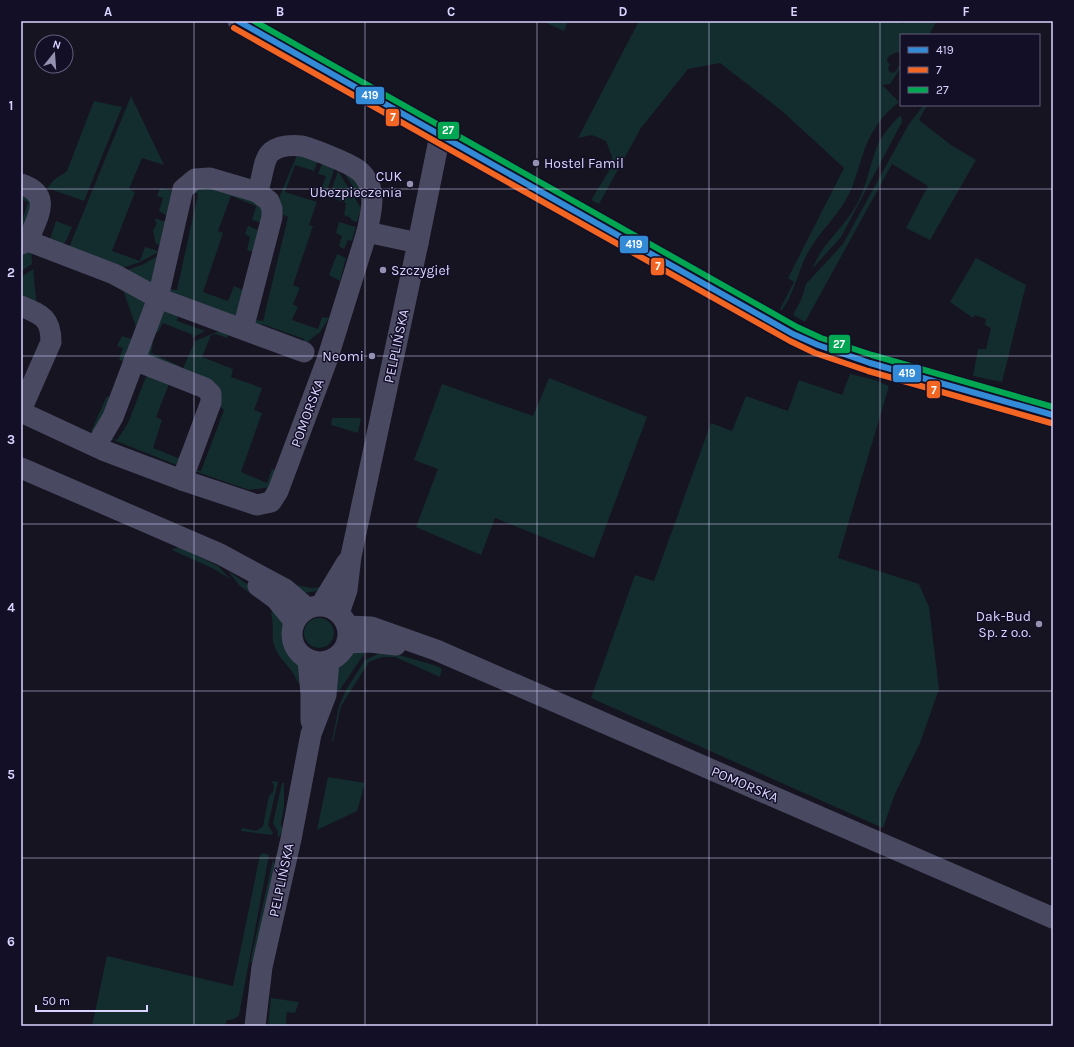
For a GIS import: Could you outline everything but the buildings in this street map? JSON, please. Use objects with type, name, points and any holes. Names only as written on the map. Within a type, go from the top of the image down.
[{"type":"street","points":[[238,21],[588,217],[793,334],[824,347],[870,363],[1053,415]]},
{"type":"street","name":"PELPLIŃSKA","points":[[255,1026],[262,967],[311,734],[326,695],[329,661],[340,654],[326,619],[351,556],[438,145],[443,137]]},
{"type":"street","name":"POMORSKA","points":[[21,306],[36,312],[46,319],[51,330],[51,342],[21,411],[106,451],[182,480],[257,505],[271,502],[278,491],[326,360],[367,232],[372,209],[372,194],[367,179],[355,168],[302,146],[286,145],[271,152],[264,164],[261,186],[257,192]]},
{"type":"street","points":[[96,446],[113,417],[158,298],[183,189],[195,179],[210,178],[257,192],[269,201],[272,209],[272,217],[243,329]]},
{"type":"street","points":[[21,184],[32,188],[40,197],[40,208],[25,242],[114,274],[158,298],[304,352]]},
{"type":"street","points":[[367,232],[418,244]]},
{"type":"street","points":[[134,360],[205,388],[211,394],[211,402],[182,480]]},
{"type":"street","points":[[21,468],[210,550],[276,599],[326,619]]},
{"type":"street","points":[[326,619],[291,632],[293,644],[298,653],[308,660],[318,662],[329,661]]},
{"type":"street","name":"POMORSKA","points":[[326,619],[371,627],[436,650],[1053,918]]},
{"type":"street","name":"PELPLIŃSKA","points":[[308,660],[311,694],[311,734]]},
{"type":"green space","points":[[542,21],[568,21],[564,31]]},
{"type":"green space","points":[[639,21],[898,21],[903,24],[904,21],[936,22],[930,34],[900,34],[900,54],[897,52],[890,56],[887,62],[890,64],[888,68],[891,73],[895,72],[899,66],[900,69],[890,84],[882,85],[899,102],[887,113],[873,132],[866,146],[855,180],[845,202],[814,242],[807,254],[790,296],[782,310],[780,309],[794,282],[788,278],[844,168],[782,111],[720,63],[688,69],[641,128],[599,204],[591,200],[609,171],[612,157],[606,141],[592,135],[578,138]]},
{"type":"green space","points":[[131,96],[164,165],[142,158],[129,189],[135,192],[112,251],[140,261],[145,247],[158,251],[140,262],[117,270],[68,250]]},
{"type":"green space","points":[[94,101],[122,107],[84,201],[47,188],[54,180],[67,171]]},
{"type":"green space","points":[[923,106],[926,106],[919,120],[951,145],[976,160],[930,240],[906,228],[928,186],[892,164],[805,322],[793,315],[801,300],[806,284],[843,244],[909,124]]},
{"type":"green space","points":[[901,115],[902,122],[841,237],[812,269],[822,251],[847,220],[857,204],[880,141],[889,127]]},
{"type":"green space","points":[[297,155],[318,160],[314,171],[295,165],[285,192],[317,202],[309,225],[313,226],[293,285],[300,288],[293,304],[298,307],[292,320],[318,329],[322,317],[329,318],[320,332],[301,347],[304,339],[262,324],[258,333],[251,319],[263,321],[288,217],[277,212],[276,205]]},
{"type":"green space","points":[[323,162],[335,167],[326,194],[320,192],[326,176],[318,174]]},
{"type":"green space","points":[[340,166],[358,176],[367,209]]},
{"type":"green space","points":[[338,171],[361,208],[357,222],[344,215],[346,203],[329,197]]},
{"type":"green space","points":[[194,182],[264,202],[263,223],[252,220],[256,206],[231,196],[218,231],[223,233],[203,292],[228,301],[234,286],[245,291],[237,319],[165,291],[169,289],[177,290],[198,194],[189,191]]},
{"type":"green space","points":[[160,188],[174,191],[167,216],[159,211],[163,198],[157,196]]},
{"type":"green space","points":[[21,192],[33,200],[21,233],[21,225],[28,202],[21,199]]},
{"type":"green space","points":[[156,218],[162,221],[167,221],[161,245],[156,244],[153,231],[157,223],[155,221]]},
{"type":"green space","points":[[56,221],[72,227],[62,247],[49,242]]},
{"type":"green space","points":[[339,222],[356,227],[352,241],[348,240],[344,249],[339,246],[342,236],[336,233]]},
{"type":"green space","points":[[248,226],[261,231],[255,253],[247,250],[250,237],[245,234]]},
{"type":"green space","points":[[31,247],[32,264],[21,271],[21,249]]},
{"type":"green space","points":[[337,254],[346,258],[340,281],[329,275]]},
{"type":"green space","points":[[157,256],[151,286],[122,272],[144,264]]},
{"type":"green space","points":[[976,258],[1026,285],[1002,382],[973,376],[978,349],[986,349],[991,328],[985,325],[986,319],[975,315],[973,318],[950,302]]},
{"type":"green space","points":[[33,269],[37,308],[21,302],[21,277]]},
{"type":"green space","points":[[120,281],[146,301],[136,327]]},
{"type":"green space","points":[[157,311],[179,311],[177,321],[205,331],[192,338],[193,335],[163,323],[158,332],[154,331]]},
{"type":"green space","points":[[222,330],[231,331],[227,338],[216,334],[211,335],[202,357],[233,369],[231,377],[262,388],[254,410],[262,413],[241,472],[267,483],[272,469],[278,471],[272,487],[249,490],[191,470],[201,471],[224,410],[181,373],[195,341]]},
{"type":"green space","points":[[122,336],[134,340],[124,362],[119,360],[123,348],[117,346]]},
{"type":"green space","points":[[151,342],[153,343],[151,353],[180,366],[176,371],[142,357]]},
{"type":"green space","points":[[148,372],[195,387],[194,395],[169,384],[156,417],[162,420],[153,448],[178,458],[184,447],[179,466],[106,437],[117,440],[128,423]]},
{"type":"green space","points":[[850,374],[875,380],[889,386],[838,558],[919,584],[929,607],[939,689],[920,743],[895,794],[883,828],[591,698],[635,575],[654,581],[711,423],[732,431],[746,396],[788,411],[799,380],[842,395]]},
{"type":"green space","points":[[549,378],[647,417],[594,558],[495,518],[481,555],[416,527],[438,469],[414,460],[442,384],[533,416]]},
{"type":"green space","points":[[107,396],[113,398],[93,432],[91,431]]},
{"type":"green space","points":[[332,418],[361,418],[358,433],[331,425]]},
{"type":"green space","points":[[180,547],[218,566],[230,579],[214,569],[172,550]]},
{"type":"green space","points":[[228,571],[265,596],[259,599],[240,586]]},
{"type":"green space","points":[[296,585],[311,588],[322,587],[317,591],[305,593]]},
{"type":"green space","points":[[276,607],[284,624],[285,642],[289,653],[303,667],[301,686],[274,646],[271,613]]},
{"type":"green space","points":[[319,618],[330,622],[334,633],[330,644],[319,648],[308,644],[304,633],[308,622]]},
{"type":"green space","points":[[365,647],[364,654],[339,691],[331,691],[337,665],[353,650]]},
{"type":"green space","points":[[382,652],[399,655],[437,666],[442,669],[440,677],[395,657],[382,657],[369,662],[341,706],[333,742],[339,706],[346,690],[365,660]]},
{"type":"green space","points":[[328,777],[365,783],[357,811],[317,830]]},
{"type":"green space","points":[[272,781],[278,782],[268,825],[273,833],[271,835],[241,831],[242,828],[256,831],[263,826],[269,796],[273,792],[274,787]]},
{"type":"green space","points":[[282,783],[284,783],[284,807],[281,824],[283,831],[278,838],[278,832],[273,823]]},
{"type":"green space","points":[[263,853],[269,855],[239,1015],[234,1019],[227,1020],[225,1026],[92,1026],[107,956],[233,986],[260,855]]},
{"type":"green space","points":[[273,859],[275,869],[253,961],[250,963]]},
{"type":"green space","points":[[271,998],[299,1002],[295,1013],[287,1012],[287,1026],[268,1026]]},
{"type":"transit line","name":"419","points":[[238,21],[793,334],[818,345],[870,363],[1053,415]]},
{"type":"transit line","name":"27","points":[[254,21],[797,327],[821,338],[872,355],[1053,407]]},
{"type":"transit line","name":"7","points":[[234,28],[790,341],[815,353],[868,371],[1051,423]]},
{"type":"place","name":"Hostel Famil","points":[[536,163]]},
{"type":"place","name":"CUK Ubezpieczenia","points":[[410,184]]},
{"type":"place","name":"Szczygieł","points":[[383,270]]},
{"type":"place","name":"Neomi","points":[[372,356]]},
{"type":"place","name":"Dak-Bud Sp. z o.o.","points":[[1039,624]]}]
